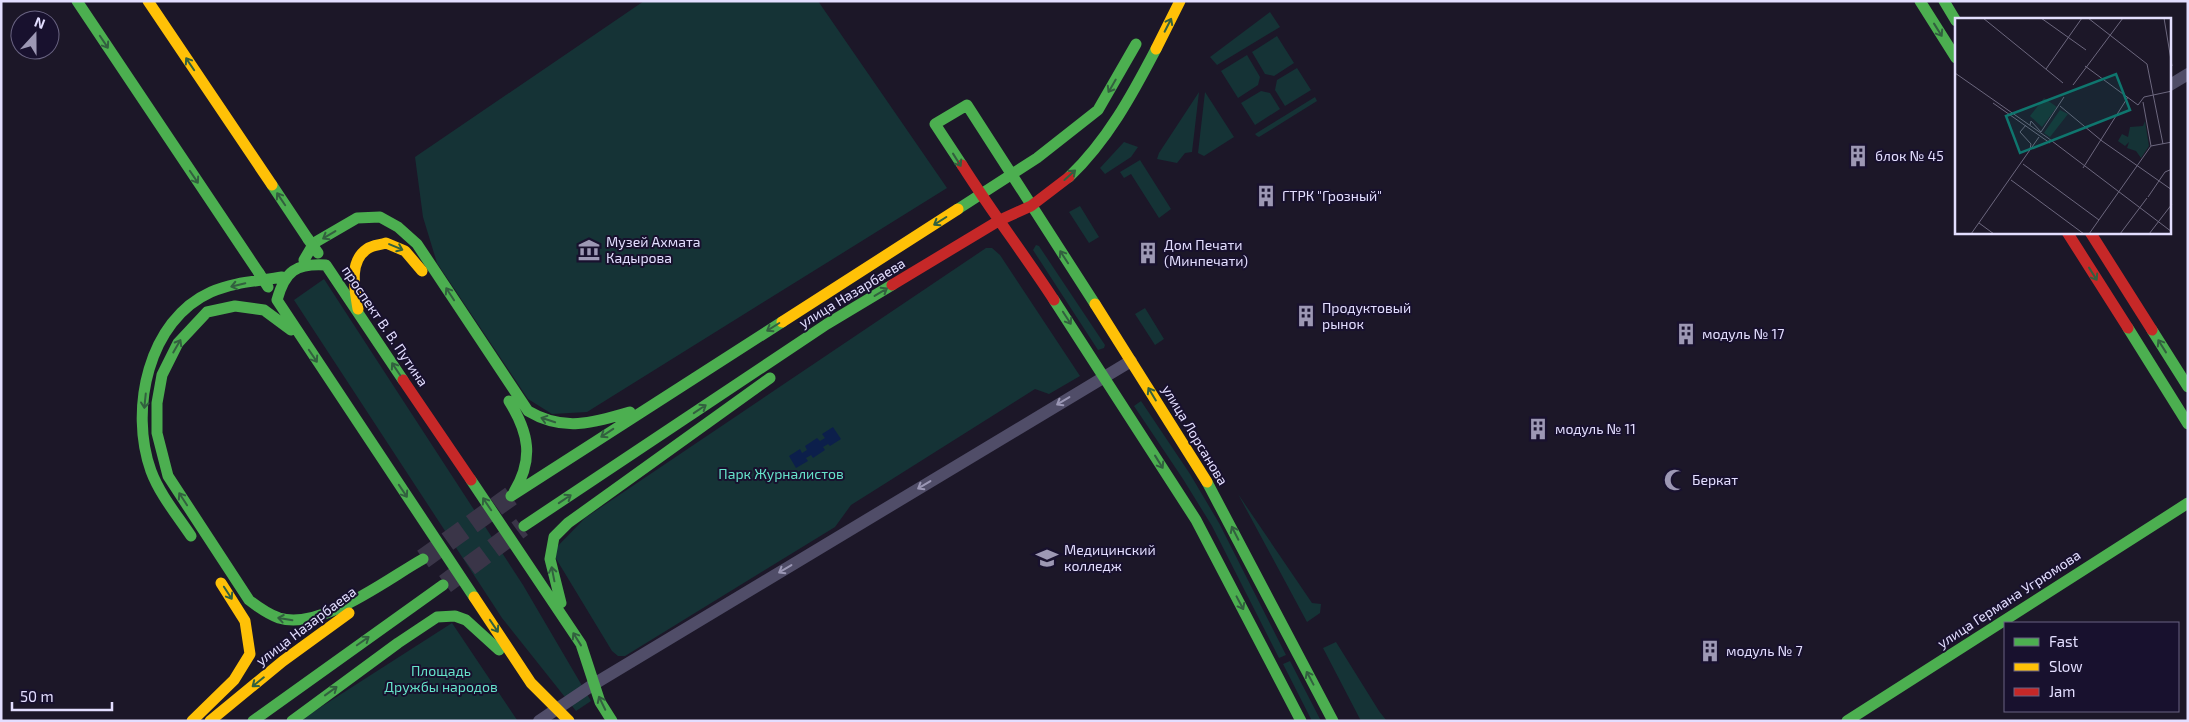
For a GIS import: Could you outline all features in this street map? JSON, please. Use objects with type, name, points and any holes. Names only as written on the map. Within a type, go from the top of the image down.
[{"type":"main road","points":[[77,1],[531,682]]},
{"type":"main road","points":[[148,1],[326,266]]},
{"type":"main road","name":"улица Назарбаева","points":[[524,526],[851,310],[1000,220],[1032,206],[1070,176],[1099,145],[1134,91],[1180,1]]},
{"type":"main road","points":[[1920,1],[1955,56]]},
{"type":"main road","points":[[1944,1],[1955,19]]},
{"type":"main road","name":"улица Назарбаева","points":[[360,315],[353,279],[357,263],[367,249],[386,243],[405,251],[436,291],[516,411],[522,426],[528,460],[525,474],[511,496],[1038,158],[1098,110],[1136,44]]},
{"type":"main road","name":"улица Лорсанова","points":[[981,195],[935,124],[967,105],[1192,456],[1231,526],[1333,721]]},
{"type":"main road","points":[[981,195],[1017,243],[1105,376],[1196,520],[1301,721]]},
{"type":"main road","points":[[276,300],[280,283],[292,270],[300,267],[314,243],[357,218],[380,216],[398,227],[417,244],[528,411],[546,421],[563,424],[608,418],[646,408]]},
{"type":"main road","points":[[2068,234],[2188,424]]},
{"type":"main road","points":[[2091,234],[2188,387]]},
{"type":"main road","name":"проспект В. В. Путина","points":[[300,267],[308,264],[326,266],[360,315],[581,644],[600,702],[612,721]]},
{"type":"main road","points":[[198,548],[164,497],[151,470],[142,426],[150,369],[167,329],[181,311],[198,299],[213,291],[286,277]]},
{"type":"main road","name":"улица Назарбаева","points":[[210,721],[284,661],[423,558],[331,613],[299,621],[277,618],[261,610],[249,600],[168,476],[157,433],[157,403],[162,375],[178,343],[190,328],[208,312],[234,306],[264,310],[301,337]]},
{"type":"main road","points":[[793,361],[827,336],[851,310]]},
{"type":"main road","points":[[566,621],[550,559],[554,537],[568,523],[778,372]]},
{"type":"main road","name":"улица Германа Угрюмова","points":[[1847,721],[2188,503]]},
{"type":"main road","points":[[192,721],[234,680],[250,654],[245,620],[214,572]]},
{"type":"main road","points":[[253,721],[443,585]]},
{"type":"main road","points":[[292,721],[377,658],[437,617],[455,616],[466,620],[481,632],[569,721]]},
{"type":"street","points":[[2172,84],[2188,74]]},
{"type":"street","points":[[539,721],[594,684],[1131,360]]},
{"type":"green space","points":[[644,1],[818,1],[947,188],[587,412],[552,414],[528,399],[437,263],[423,217],[415,157]]},
{"type":"green space","points":[[1270,12],[1280,27],[1217,65],[1210,57]]},
{"type":"green space","points":[[1277,36],[1294,63],[1274,76],[1265,74],[1252,52]]},
{"type":"green space","points":[[1247,55],[1260,77],[1258,85],[1238,98],[1221,71]]},
{"type":"green space","points":[[1297,68],[1311,90],[1285,106],[1275,90],[1277,80]]},
{"type":"green space","points":[[1261,91],[1270,93],[1280,109],[1255,125],[1241,103]]},
{"type":"green space","points":[[1199,92],[1192,152],[1185,153],[1177,163],[1157,159],[1159,153]]},
{"type":"green space","points":[[1205,92],[1234,137],[1204,156],[1198,153]]},
{"type":"green space","points":[[1315,97],[1317,101],[1259,137],[1255,134]]},
{"type":"green space","points":[[1124,142],[1138,147],[1131,157],[1105,174],[1100,168]]},
{"type":"green space","points":[[1140,160],[1171,209],[1159,218],[1131,174],[1124,178],[1120,172]]},
{"type":"green space","points":[[1080,206],[1099,237],[1089,243],[1069,212]]},
{"type":"green space","points":[[1036,245],[1039,246],[1105,345],[1104,348],[1098,350],[1033,250]]},
{"type":"green space","name":"Парк Журналистов","points":[[986,248],[992,248],[1000,255],[1080,376],[1049,394],[1035,389],[851,505],[835,527],[625,656],[618,656],[612,651],[552,552],[585,518]]},
{"type":"green space","points":[[324,279],[523,585],[591,701],[576,711],[502,618],[294,300]]},
{"type":"green space","points":[[1145,308],[1164,339],[1155,345],[1135,314]]},
{"type":"green space","points":[[1141,401],[1190,474],[1219,523],[1286,655],[1279,658],[1212,526],[1134,406]]},
{"type":"green space","points":[[1238,494],[1312,603],[1321,604],[1320,613],[1307,622]]},
{"type":"green space","name":"Площадь Дружбы народов","points":[[452,623],[517,720],[302,721],[310,714]]},
{"type":"green space","points":[[1336,642],[1386,720],[1361,721],[1323,648]]},
{"type":"green space","points":[[1290,661],[1321,721],[1312,721],[1283,664]]},
{"type":"water","points":[[833,427],[841,439],[830,446],[828,444],[823,447],[825,450],[813,458],[811,455],[806,458],[808,461],[796,468],[789,456],[800,449],[802,453],[807,450],[805,446],[817,438],[820,441],[825,438],[822,434]]},
{"type":"tunnel","points":[[423,559],[511,496]]},
{"type":"tunnel","points":[[445,584],[522,527]]},
{"type":"traffic: fast","points":[[77,1],[259,273]]},
{"type":"traffic: fast","points":[[1920,1],[1955,56]]},
{"type":"traffic: fast","points":[[1944,1],[1955,19]]},
{"type":"traffic: fast","points":[[958,209],[1037,158],[1098,110],[1136,44]]},
{"type":"traffic: fast","points":[[1069,177],[1083,163],[1118,117],[1156,49]]},
{"type":"traffic: fast","points":[[962,165],[935,124],[967,105],[1095,304]]},
{"type":"traffic: fast","points":[[272,185],[308,239]]},
{"type":"traffic: fast","points":[[304,260],[314,243],[357,218],[380,217],[398,227],[417,244],[528,411],[554,422],[578,424],[630,412]]},
{"type":"traffic: fast","points":[[308,239],[318,253]]},
{"type":"traffic: fast","points":[[403,380],[326,265],[299,268],[288,276],[277,300],[474,597]]},
{"type":"traffic: fast","points":[[259,273],[268,287]]},
{"type":"traffic: fast","points":[[191,536],[169,505],[151,471],[145,447],[142,421],[149,369],[159,345],[172,323],[189,305],[219,289],[237,284],[282,277]]},
{"type":"traffic: fast","points":[[524,526],[827,324],[892,285]]},
{"type":"traffic: fast","points":[[1054,300],[1196,520],[1301,721]]},
{"type":"traffic: fast","points":[[291,330],[264,310],[235,306],[207,312],[178,343],[162,375],[157,403],[157,433],[168,476],[249,600],[279,618],[296,620],[314,617],[334,610],[373,590],[423,559]]},
{"type":"traffic: fast","points":[[511,496],[782,322]]},
{"type":"traffic: fast","points":[[2128,328],[2188,424]]},
{"type":"traffic: fast","points":[[2152,330],[2188,387]]},
{"type":"traffic: fast","points":[[561,603],[550,559],[554,537],[568,523],[770,378]]},
{"type":"traffic: fast","points":[[509,401],[521,424],[526,446],[524,468],[514,492]]},
{"type":"traffic: fast","points":[[471,480],[581,644],[600,702],[612,721]]},
{"type":"traffic: fast","points":[[1207,482],[1333,721]]},
{"type":"traffic: fast","points":[[1847,721],[2188,503]]},
{"type":"traffic: fast","points":[[253,721],[443,585]]},
{"type":"traffic: fast","points":[[292,721],[398,643],[437,617],[455,616],[466,620],[499,650]]},
{"type":"traffic: slow","points":[[148,1],[272,185]]},
{"type":"traffic: slow","points":[[1156,49],[1180,1]]},
{"type":"traffic: slow","points":[[782,322],[958,209]]},
{"type":"traffic: slow","points":[[358,309],[354,277],[355,269],[357,261],[369,248],[386,243],[405,251],[422,271]]},
{"type":"traffic: slow","points":[[1095,304],[1207,482]]},
{"type":"traffic: slow","points":[[192,721],[234,680],[250,654],[245,621],[221,583]]},
{"type":"traffic: slow","points":[[474,597],[531,683],[569,721]]},
{"type":"traffic: slow","points":[[210,721],[283,661],[349,613]]},
{"type":"traffic: jam","points":[[962,165],[1054,300]]},
{"type":"traffic: jam","points":[[892,285],[1000,220],[1031,206],[1069,177]]},
{"type":"traffic: jam","points":[[2068,234],[2128,328]]},
{"type":"traffic: jam","points":[[2091,234],[2152,330]]},
{"type":"traffic: jam","points":[[403,380],[471,480]]},
{"type":"place","name":"блок № 45","points":[[1858,156]]},
{"type":"place","name":"ГТРК \"Грозный\"","points":[[1266,196]]},
{"type":"place","name":"Музей Ахмата Кадырова","points":[[589,250]]},
{"type":"place","name":"Дом Печати (Минпечати)","points":[[1148,253]]},
{"type":"place","name":"Продуктовый рынок","points":[[1306,316]]},
{"type":"place","name":"модуль № 17","points":[[1686,334]]},
{"type":"place","name":"модуль № 11","points":[[1538,429]]},
{"type":"place","name":"Беркат","points":[[1675,480]]},
{"type":"place","name":"Медицинский колледж","points":[[1047,558]]},
{"type":"place","name":"модуль № 7","points":[[1710,651]]}]
